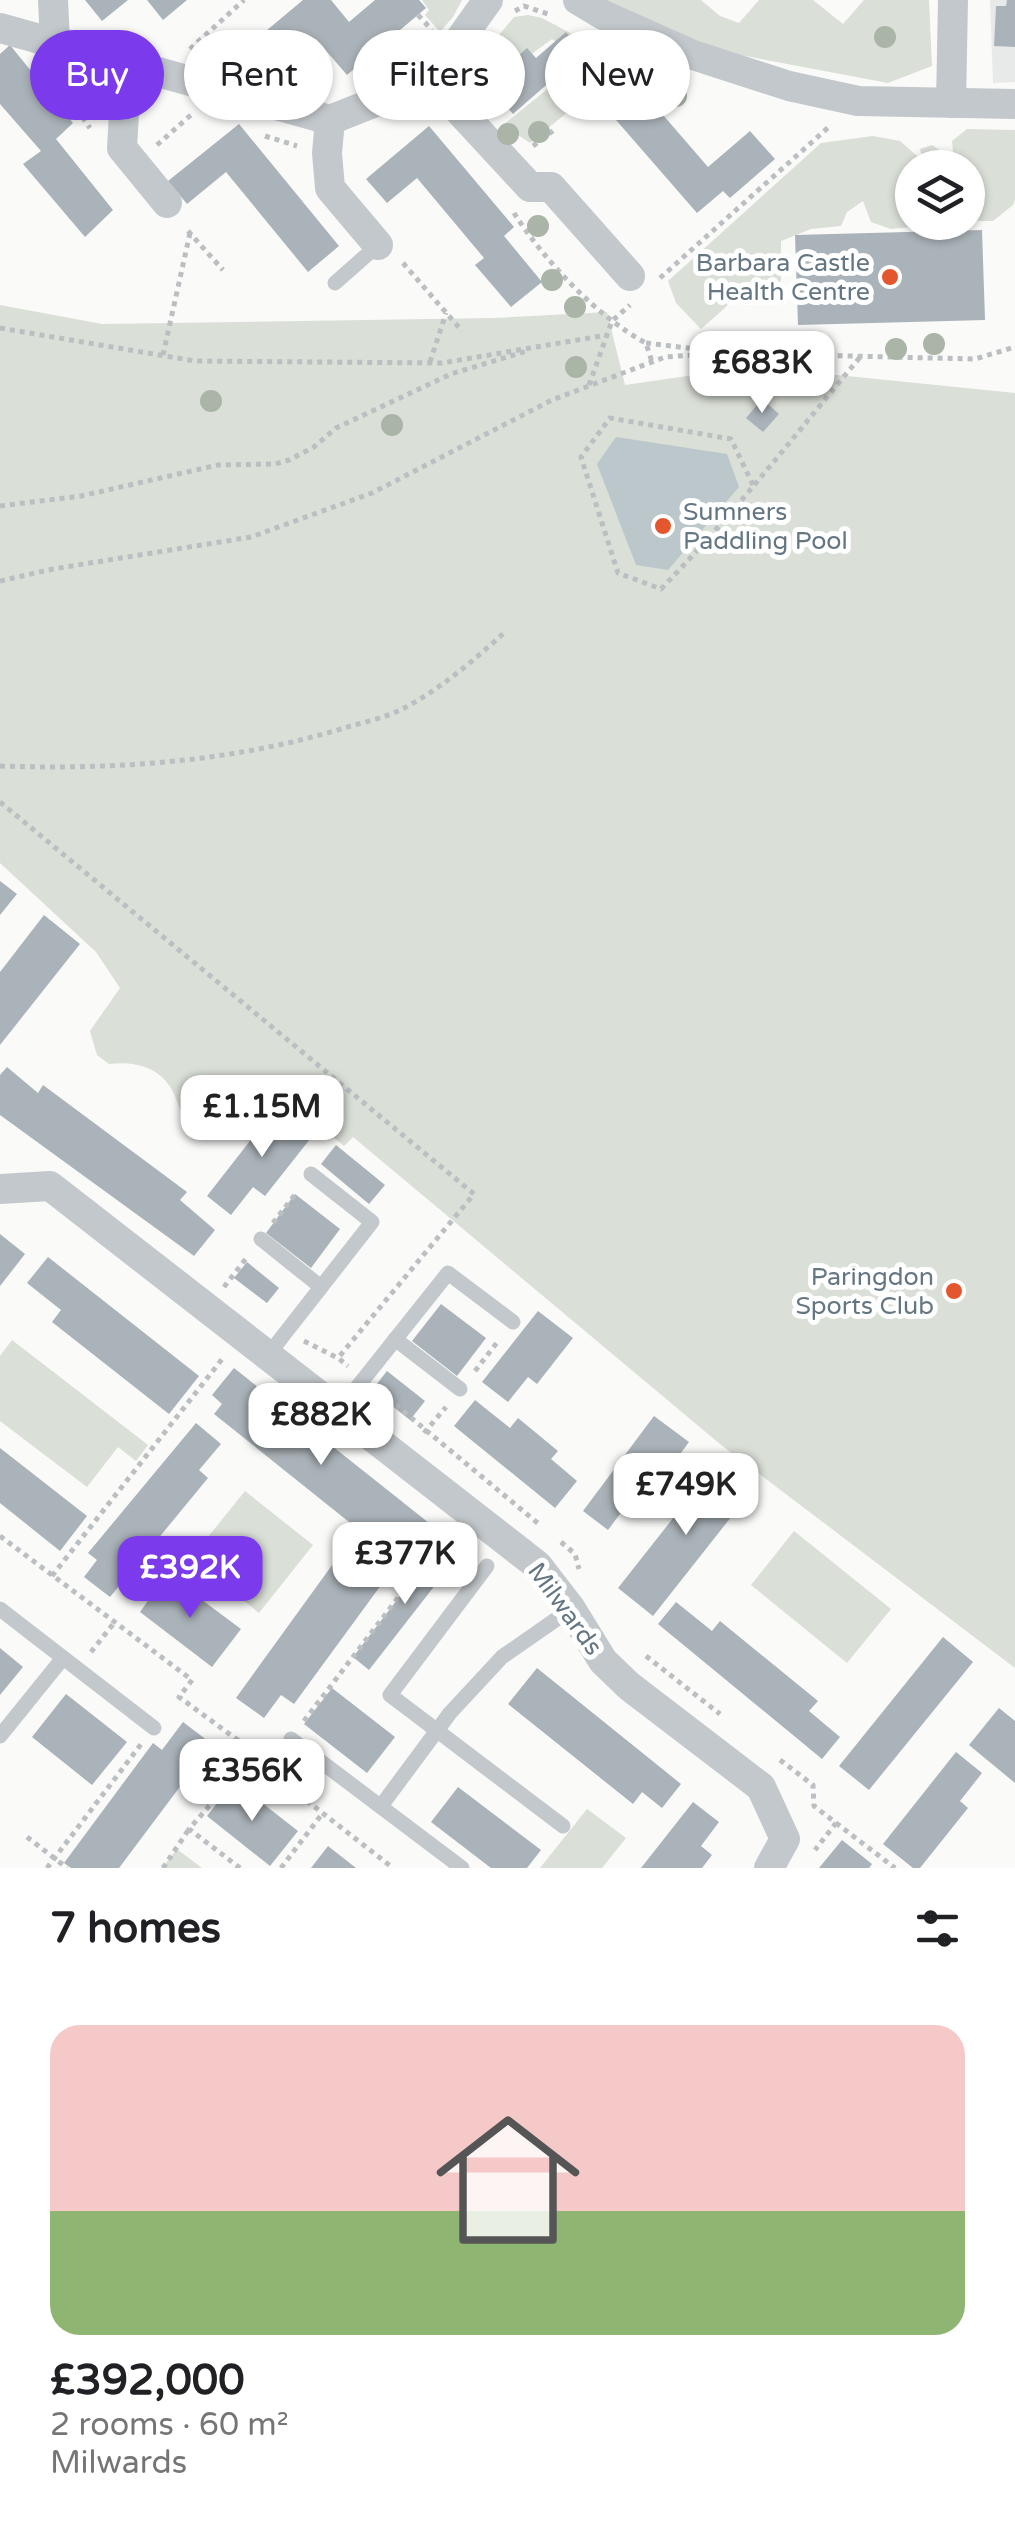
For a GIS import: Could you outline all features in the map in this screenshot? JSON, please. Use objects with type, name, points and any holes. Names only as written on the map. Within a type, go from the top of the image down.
[{"type":"street","points":[[53,0],[55,30]]},
{"type":"street","points":[[952,103],[953,0]]},
{"type":"street","points":[[477,30],[498,7]]},
{"type":"street","points":[[572,11],[603,15],[693,55],[788,86],[858,101],[1015,104]]},
{"type":"street","points":[[0,28],[30,36]]},
{"type":"street","points":[[123,120],[122,148],[167,202]]},
{"type":"street","points":[[330,120],[330,188],[378,245]]},
{"type":"street","points":[[468,120],[530,188],[551,187],[643,284]]},
{"type":"street","name":"Milwards","points":[[0,1188],[50,1186],[241,1334],[276,1344],[339,1410],[537,1565],[603,1660],[629,1686],[761,1787],[785,1839],[769,1868]]},
{"type":"lane","points":[[335,282],[378,245]]},
{"type":"lane","points":[[276,1344],[372,1222],[311,1174]]},
{"type":"lane","points":[[261,1239],[321,1286]]},
{"type":"lane","points":[[339,1410],[448,1273],[514,1322]]},
{"type":"lane","points":[[396,1339],[460,1389]]},
{"type":"lane","points":[[487,1566],[390,1695],[563,1826]]},
{"type":"lane","points":[[381,1806],[437,1731],[502,1657],[571,1609]]},
{"type":"lane","points":[[0,1610],[154,1728]]},
{"type":"lane","points":[[2,1729],[63,1658]]},
{"type":"lane","points":[[291,1738],[462,1868]]},
{"type":"path","points":[[180,58],[244,0]]},
{"type":"path","points":[[498,7],[572,11]]},
{"type":"path","points":[[589,385],[612,321],[643,284],[832,125],[816,122]]},
{"type":"path","points":[[167,202],[223,270]]},
{"type":"path","points":[[510,208],[556,268],[612,321],[646,343],[721,353]]},
{"type":"path","points":[[163,355],[190,233]]},
{"type":"path","points":[[430,363],[446,313]]},
{"type":"path","points":[[0,328],[195,361],[430,363],[607,335]]},
{"type":"path","points":[[646,343],[652,362]]},
{"type":"path","points":[[0,506],[81,496],[218,465],[275,464],[289,460],[314,447],[336,428],[452,374],[549,345]]},
{"type":"path","points":[[0,580],[251,537],[372,492],[552,400],[665,358],[721,353],[975,358],[1015,348]]},
{"type":"path","points":[[753,485],[731,439],[610,418],[582,457],[618,573],[661,589],[753,485],[861,356]]},
{"type":"path","points":[[0,766],[60,768],[210,758],[285,746],[400,710],[504,633]]},
{"type":"path","points":[[52,1576],[241,1334]]},
{"type":"path","points":[[276,1344],[338,1358]]},
{"type":"path","points":[[291,1738],[466,1508]]},
{"type":"path","points":[[0,1536],[192,1680],[179,1697],[254,1752],[190,1828],[163,1868]]},
{"type":"path","points":[[78,1669],[114,1623]]},
{"type":"path","points":[[47,1868],[154,1728]]},
{"type":"path","points":[[252,1758],[393,1868]]},
{"type":"path","points":[[281,1868],[322,1814]]},
{"type":"path","points":[[836,1823],[894,1868]]},
{"type":"path","points":[[190,1828],[240,1868]]},
{"type":"path","points":[[28,1838],[67,1868]]},
{"type":"shaded area","points":[[422,0],[462,0],[442,30],[425,15],[429,10]]},
{"type":"shaded area","points":[[604,0],[701,0],[720,16],[739,23],[759,0],[813,0],[843,24],[864,0],[929,0],[932,66],[888,83],[719,51],[690,38],[690,30],[672,30]]},
{"type":"shaded area","points":[[990,0],[1015,0],[1015,82],[993,83]]},
{"type":"shaded area","points":[[514,17],[542,18],[565,30],[545,30],[545,44],[525,59],[525,30],[503,30]]},
{"type":"shaded area","points":[[545,91],[545,120],[558,120],[530,143],[503,125],[509,120],[525,120],[525,107]]},
{"type":"shaded area","points":[[967,129],[1015,130],[1015,199],[993,221],[985,221],[985,150],[953,150],[952,141]]},
{"type":"shaded area","points":[[873,136],[900,141],[910,150],[895,150],[895,229],[871,222],[863,201],[847,212],[841,226],[811,229],[781,241],[781,280],[773,296],[749,300],[730,294],[727,306],[701,329],[676,303],[668,281],[821,143]]},
{"type":"shaded area","points":[[0,305],[102,324],[494,318],[607,312],[625,385],[694,375],[837,375],[1015,393],[1015,1668],[720,1444],[353,1137],[344,1146],[291,1103],[268,1095],[228,1100],[213,1118],[190,1126],[160,1075],[127,1063],[109,1064],[97,1055],[90,1031],[120,988],[96,952],[0,863]]},
{"type":"shaded area","name":"Sumners Paddling Pool","points":[[616,437],[727,454],[739,487],[668,570],[636,565],[597,464]]},
{"type":"shaded area","points":[[12,1340],[148,1445],[136,1461],[118,1447],[87,1487],[0,1421],[0,1356]]},
{"type":"shaded area","points":[[245,1491],[313,1545],[259,1613],[191,1558]]},
{"type":"shaded area","points":[[794,1531],[891,1609],[847,1663],[751,1585]]},
{"type":"shaded area","points":[[587,1809],[626,1838],[602,1868],[540,1868]]},
{"type":"shaded area","points":[[177,1849],[202,1868],[162,1868]]},
{"type":"building","points":[[85,0],[128,0],[102,21]]},
{"type":"building","points":[[147,0],[187,0],[163,20]]},
{"type":"building","points":[[303,0],[331,0],[349,22],[375,0],[419,0],[426,8],[400,30],[353,30],[353,70],[347,75],[333,59],[333,30],[267,30]]},
{"type":"building","points":[[1007,0],[1015,0],[1015,47],[994,46],[996,6],[1006,6]]},
{"type":"building","points":[[10,45],[30,70],[30,120],[73,123],[56,139],[113,210],[85,237],[23,164],[41,151],[0,104],[0,54]]},
{"type":"building","points":[[525,50],[536,58],[545,50],[545,86],[525,104]]},
{"type":"building","points":[[616,120],[667,120],[708,167],[750,131],[775,159],[730,198],[723,191],[697,213]]},
{"type":"building","points":[[239,124],[339,246],[308,272],[226,172],[187,204],[168,181]]},
{"type":"building","points":[[429,126],[514,227],[504,236],[542,282],[511,307],[475,265],[484,258],[417,178],[387,203],[366,179]]},
{"type":"building","name":"Barbara Castle Health Centre","points":[[895,232],[895,240],[982,240],[985,320],[798,325],[795,235]]},
{"type":"building","points":[[762,399],[779,414],[763,432],[746,418]]},
{"type":"building","points":[[0,881],[17,894],[0,915]]},
{"type":"building","points":[[44,915],[80,944],[0,1045],[0,972]]},
{"type":"building","points":[[7,1067],[38,1093],[43,1085],[187,1192],[180,1200],[215,1230],[194,1256],[0,1115],[0,1075]]},
{"type":"building","points":[[278,1105],[314,1134],[265,1196],[253,1187],[231,1215],[207,1196]]},
{"type":"building","points":[[336,1145],[385,1185],[369,1204],[321,1164]]},
{"type":"building","points":[[295,1194],[340,1229],[311,1268],[266,1233]]},
{"type":"building","points":[[0,1234],[25,1254],[0,1286]]},
{"type":"building","points":[[48,1257],[199,1376],[169,1414],[52,1322],[61,1310],[27,1283]]},
{"type":"building","points":[[247,1262],[279,1288],[267,1303],[234,1278]]},
{"type":"building","points":[[441,1304],[486,1338],[457,1376],[412,1341]]},
{"type":"building","points":[[538,1311],[573,1338],[537,1384],[528,1377],[508,1402],[482,1382]]},
{"type":"building","points":[[234,1368],[434,1527],[404,1566],[214,1414],[222,1404],[212,1395]]},
{"type":"building","points":[[387,1371],[425,1401],[410,1420],[372,1390]]},
{"type":"building","points":[[475,1400],[510,1428],[518,1418],[558,1451],[551,1459],[577,1481],[555,1508],[454,1426]]},
{"type":"building","points":[[654,1416],[689,1442],[636,1513],[626,1506],[608,1530],[583,1511]]},
{"type":"building","points":[[196,1423],[221,1444],[199,1470],[208,1478],[110,1597],[84,1577],[97,1560],[88,1553]]},
{"type":"building","points":[[0,1448],[87,1516],[60,1551],[0,1503]]},
{"type":"building","points":[[719,1460],[754,1488],[653,1616],[618,1588]]},
{"type":"building","points":[[440,1544],[457,1557],[369,1670],[353,1657]]},
{"type":"building","points":[[343,1550],[384,1581],[294,1704],[281,1695],[264,1718],[236,1698]]},
{"type":"building","points":[[167,1574],[241,1629],[212,1667],[140,1612]]},
{"type":"building","points":[[676,1602],[712,1631],[720,1621],[818,1701],[809,1711],[840,1737],[822,1759],[658,1624]]},
{"type":"building","points":[[943,1637],[973,1662],[869,1790],[839,1766]]},
{"type":"building","points":[[0,1648],[23,1667],[0,1695]]},
{"type":"building","points":[[537,1668],[681,1784],[662,1808],[642,1792],[633,1804],[508,1704]]},
{"type":"building","points":[[332,1688],[395,1737],[367,1773],[304,1724]]},
{"type":"building","points":[[66,1694],[127,1742],[92,1785],[32,1737]]},
{"type":"building","points":[[999,1708],[1015,1721],[1015,1783],[969,1745]]},
{"type":"building","points":[[183,1722],[212,1744],[119,1868],[71,1868],[64,1863],[153,1743],[162,1750]]},
{"type":"building","points":[[956,1752],[982,1773],[960,1801],[968,1808],[920,1868],[913,1868],[883,1844]]},
{"type":"building","points":[[234,1781],[298,1831],[270,1866],[207,1816]]},
{"type":"building","points":[[458,1787],[541,1850],[527,1868],[491,1868],[431,1822]]},
{"type":"building","points":[[693,1802],[719,1822],[701,1846],[712,1855],[702,1868],[641,1868]]},
{"type":"building","points":[[842,1840],[872,1864],[869,1868],[819,1868]]},
{"type":"building","points":[[328,1846],[356,1868],[311,1868]]},
{"type":"place","name":"Barbara Castle Health Centre","points":[[890,277]]},
{"type":"place","name":"Sumners Paddling Pool","points":[[663,526]]},
{"type":"place","name":"Paringdon Sports Club","points":[[954,1291]]}]
